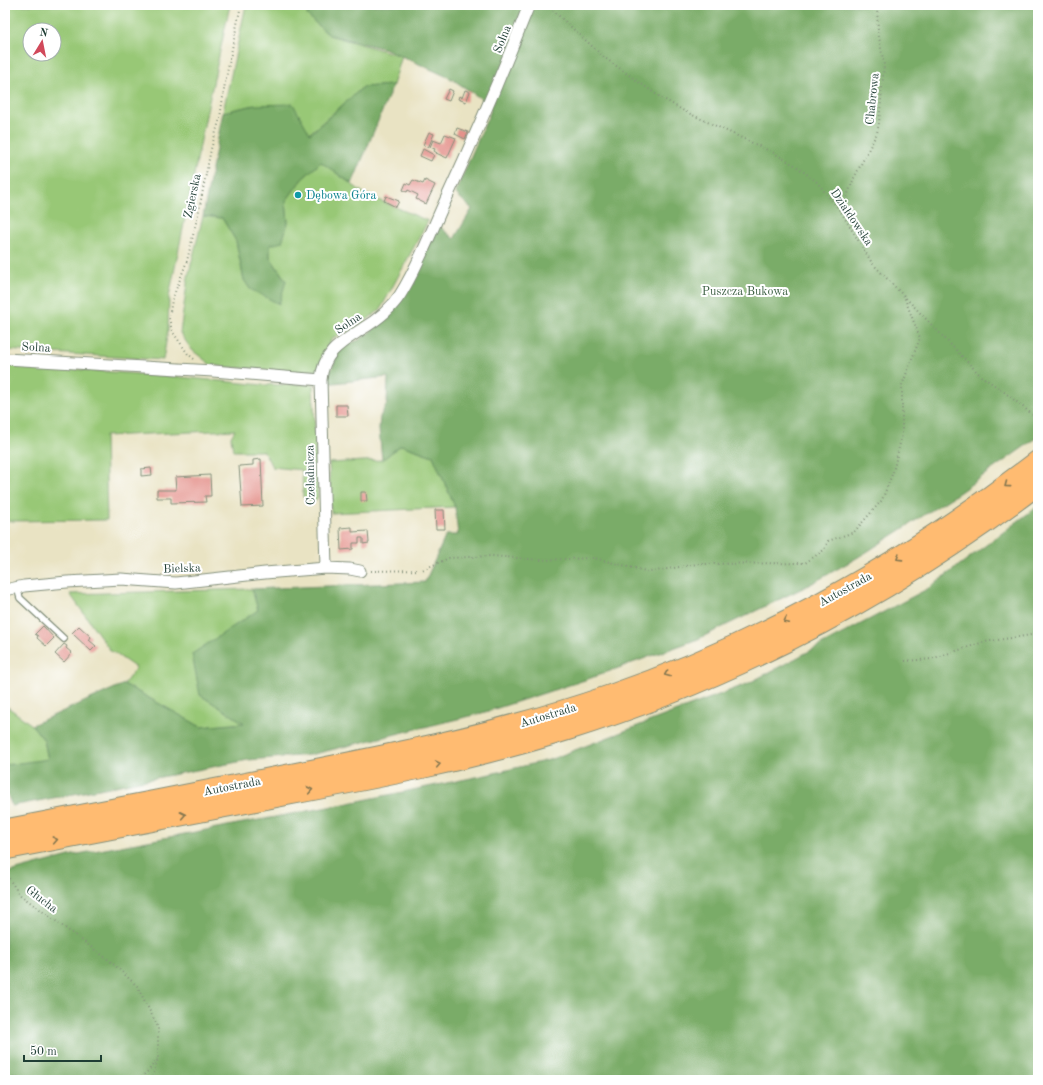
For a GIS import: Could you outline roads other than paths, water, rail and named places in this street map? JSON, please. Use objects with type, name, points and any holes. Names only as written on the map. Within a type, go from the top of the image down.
[{"type":"highway","name":"Autostrada","points":[[9,844],[332,767],[442,744],[504,729],[610,696],[680,669],[721,651],[782,623],[831,597],[895,560],[958,520],[1038,461]]},
{"type":"highway","name":"Autostrada","points":[[9,844],[340,784],[453,760],[543,737],[618,712],[733,666],[778,646],[838,615],[948,548],[1038,484]]},
{"type":"street","name":"Solna","points":[[6,359],[213,371],[321,380],[322,368],[326,358],[340,343],[381,316],[390,308],[409,279],[472,143],[529,5]]},
{"type":"street","name":"Czeladnicza","points":[[321,380],[326,568]]},
{"type":"street","name":"Bielska","points":[[5,590],[17,587],[67,582],[121,579],[176,583],[326,568],[360,571]]},
{"type":"lane","points":[[17,587],[20,598],[64,639]]},
{"type":"place","name":"Dębowa Góra","points":[[298,195]]},
{"type":"park label","name":"Puszcza Bukowa","points":[[745,291]]}]
